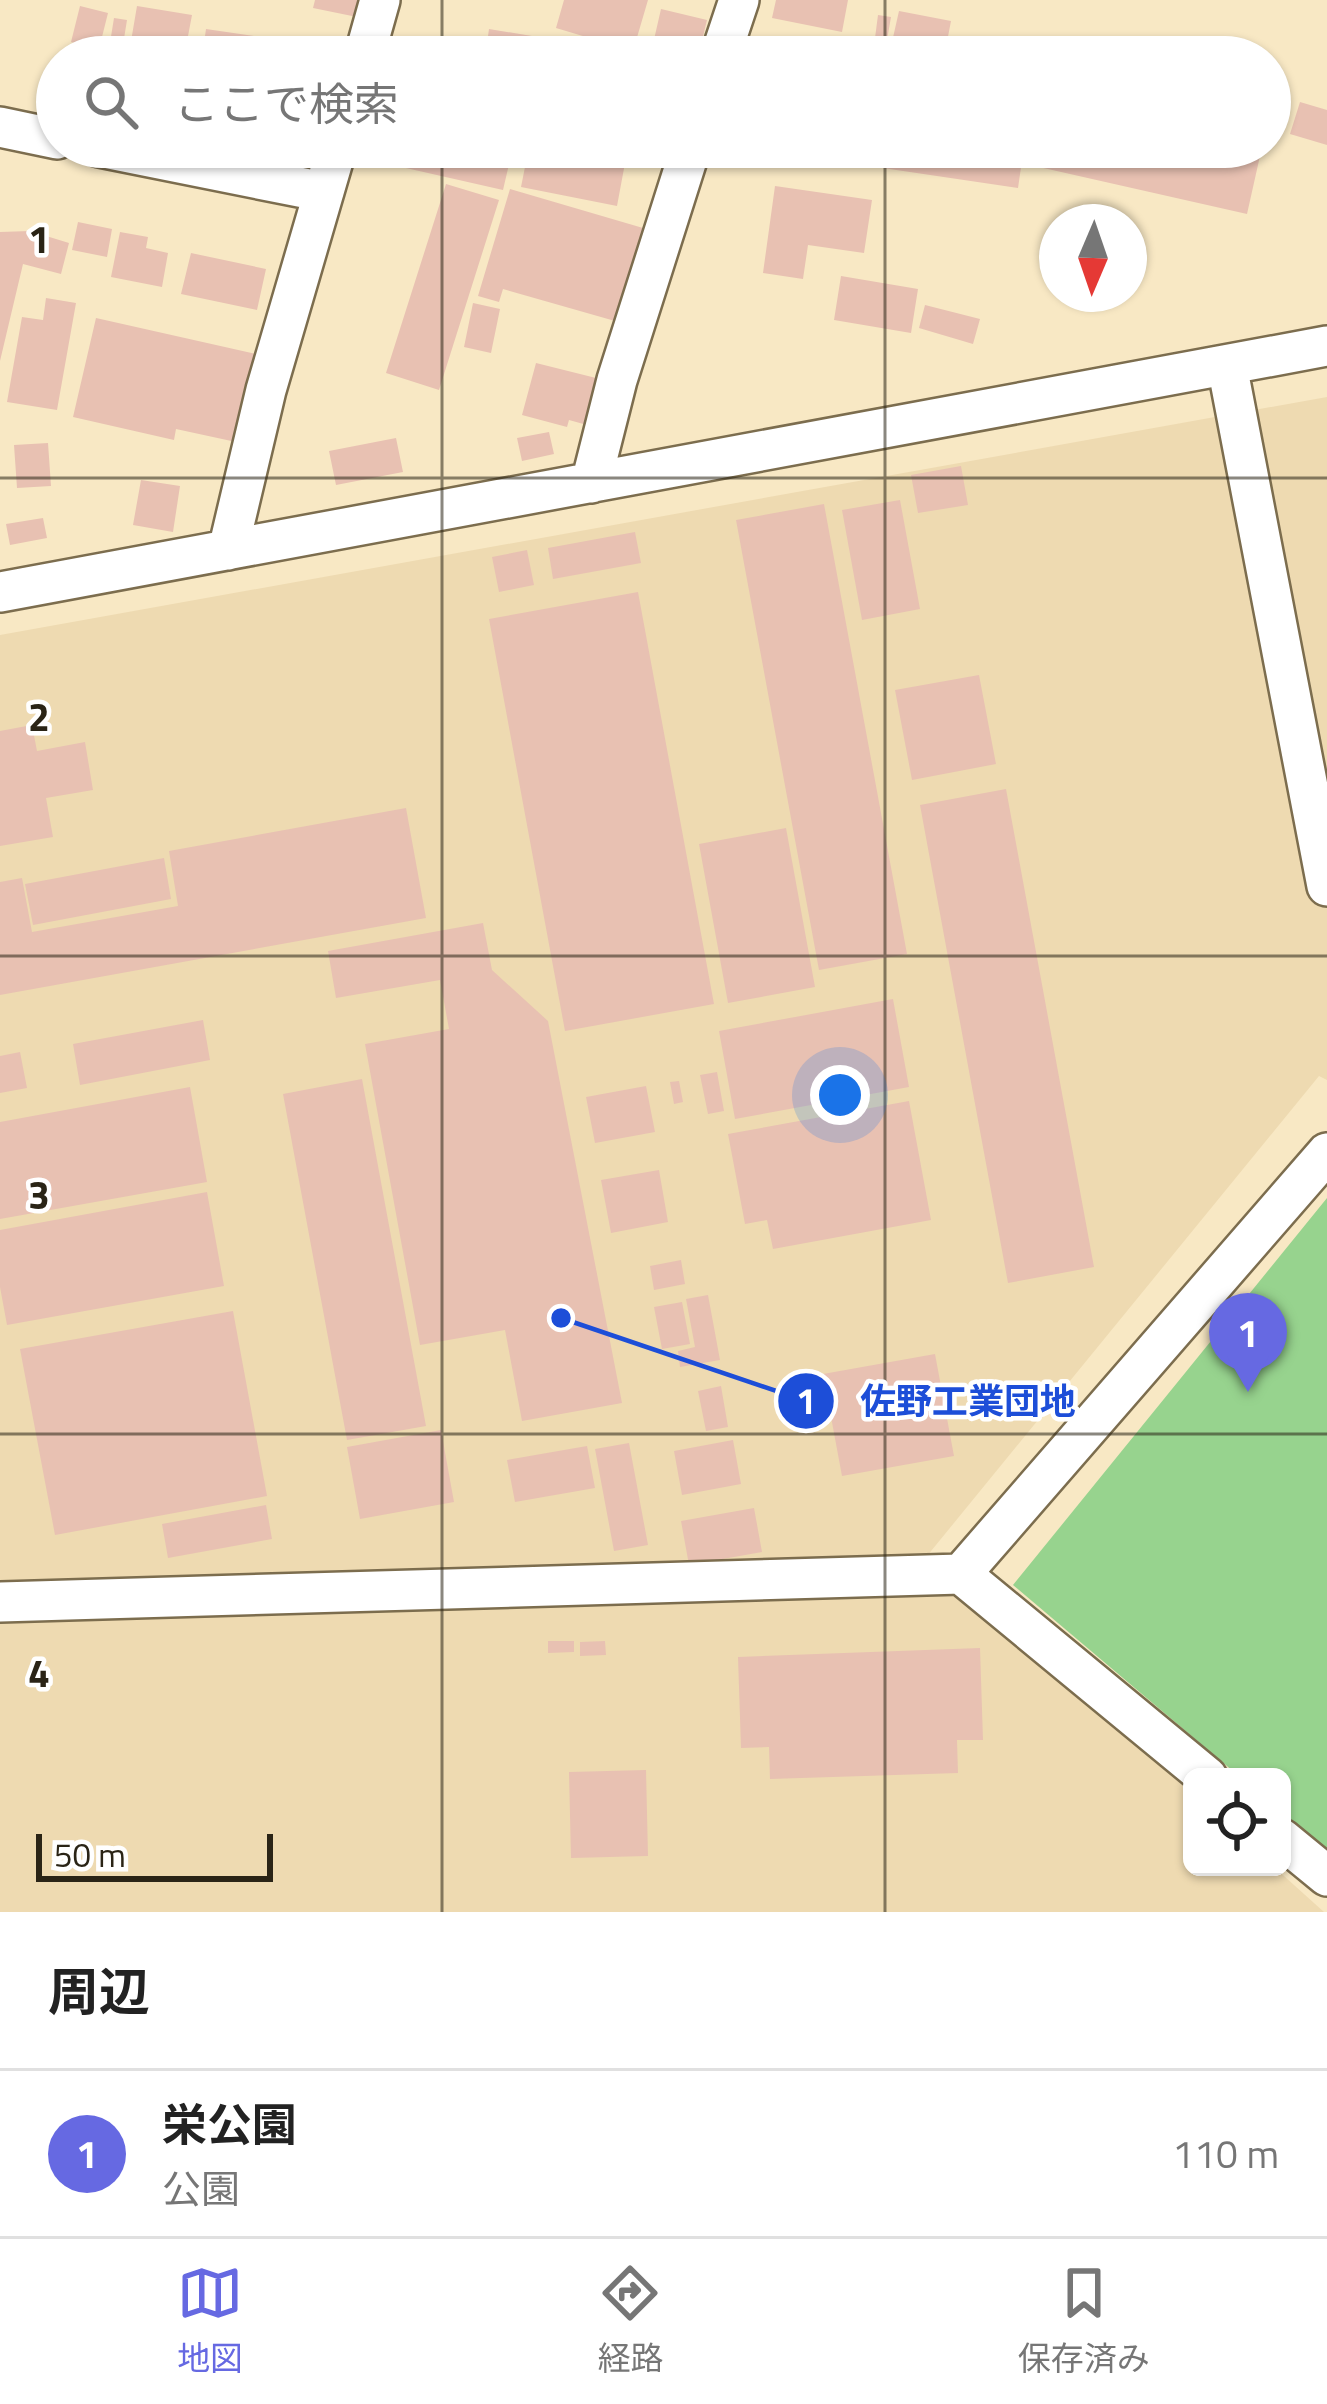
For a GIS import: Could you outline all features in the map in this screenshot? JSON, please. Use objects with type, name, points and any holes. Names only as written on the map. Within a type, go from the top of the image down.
[{"type":"street","points":[[370,36],[380,0]]},
{"type":"street","points":[[727,36],[739,0]]},
{"type":"street","points":[[0,127],[36,135]]},
{"type":"street","points":[[204,168],[324,192]]},
{"type":"street","points":[[227,550],[266,390],[331,168]]},
{"type":"street","points":[[590,483],[617,380],[684,168]]},
{"type":"street","points":[[0,592],[1327,346]]},
{"type":"street","points":[[1227,365],[1327,886]]},
{"type":"street","points":[[962,1574],[1327,1153]]},
{"type":"street","points":[[0,1602],[962,1574],[1196,1768]]},
{"type":"street","points":[[1291,1846],[1327,1876]]},
{"type":"shaded area","points":[[1327,397],[1327,1080],[1319,1076],[927,1556],[1183,1786],[1183,1876],[1284,1876],[1324,1912],[0,1912],[0,635]]},
{"type":"green space","points":[[1327,1198],[1327,1850],[1291,1820],[1291,1768],[1229,1768],[1013,1585]]},
{"type":"building","points":[[315,0],[361,0],[357,17],[313,8]]},
{"type":"building","points":[[564,0],[648,0],[637,36],[583,36],[556,28]]},
{"type":"building","points":[[776,0],[848,0],[842,32],[772,18]]},
{"type":"building","points":[[80,6],[108,13],[102,36],[72,36]]},
{"type":"building","points":[[137,6],[192,15],[188,36],[132,36]]},
{"type":"building","points":[[661,9],[707,20],[703,36],[655,36]]},
{"type":"building","points":[[899,11],[951,21],[948,36],[893,36]]},
{"type":"building","points":[[878,15],[891,17],[888,36],[875,36]]},
{"type":"building","points":[[114,18],[127,20],[124,36],[111,36]]},
{"type":"building","points":[[206,29],[254,36],[205,36]]},
{"type":"building","points":[[489,29],[532,36],[488,36]]},
{"type":"building","points":[[1300,102],[1327,110],[1327,145],[1291,131]]},
{"type":"building","points":[[406,168],[508,168],[503,190]]},
{"type":"building","points":[[525,168],[624,168],[617,206],[521,187]]},
{"type":"building","points":[[883,168],[1021,168],[1018,188]]},
{"type":"building","points":[[1043,168],[1257,168],[1247,214]]},
{"type":"building","points":[[446,184],[499,200],[439,390],[386,373]]},
{"type":"building","points":[[775,186],[872,200],[864,253],[808,245],[803,279],[763,273]]},
{"type":"building","points":[[510,189],[643,228],[615,321],[503,289],[499,302],[478,296]]},
{"type":"building","points":[[78,222],[112,229],[107,257],[72,250]]},
{"type":"building","points":[[30,231],[69,243],[61,274],[23,264],[0,361],[0,232]]},
{"type":"building","points":[[120,232],[148,237],[146,248],[168,253],[162,287],[111,277]]},
{"type":"building","points":[[191,253],[266,269],[257,310],[181,294]]},
{"type":"building","points":[[841,276],[918,289],[911,333],[834,320]]},
{"type":"building","points":[[46,298],[76,303],[57,410],[7,402],[22,317],[43,320]]},
{"type":"building","points":[[473,303],[500,309],[491,353],[464,347]]},
{"type":"building","points":[[925,305],[980,319],[973,344],[919,328]]},
{"type":"building","points":[[96,318],[256,354],[236,442],[176,429],[174,440],[73,417]]},
{"type":"building","points":[[536,363],[600,379],[587,425],[569,420],[567,427],[522,415]]},
{"type":"building","points":[[549,432],[554,454],[522,461],[517,438]]},
{"type":"building","points":[[396,438],[403,472],[336,485],[329,451]]},
{"type":"building","points":[[48,443],[51,486],[17,488],[14,445]]},
{"type":"building","points":[[961,466],[968,505],[918,513],[911,475]]},
{"type":"building","points":[[141,480],[180,486],[173,532],[133,525]]},
{"type":"building","points":[[900,500],[920,609],[862,620],[842,510]]},
{"type":"building","points":[[824,504],[907,954],[819,970],[736,520]]},
{"type":"building","points":[[43,518],[47,538],[10,545],[6,524]]},
{"type":"building","points":[[635,532],[641,563],[553,579],[548,548]]},
{"type":"building","points":[[527,550],[534,585],[499,592],[492,557]]},
{"type":"building","points":[[638,592],[714,1004],[565,1031],[489,619]]},
{"type":"building","points":[[979,675],[996,764],[912,780],[895,690]]},
{"type":"building","points":[[32,725],[37,751],[85,742],[93,790],[46,798],[53,837],[0,846],[0,731]]},
{"type":"building","points":[[1006,789],[1094,1267],[1008,1283],[920,805]]},
{"type":"building","points":[[406,808],[426,918],[0,995],[0,882],[22,878],[32,932],[178,906],[169,851]]},
{"type":"building","points":[[786,828],[815,987],[728,1003],[699,844]]},
{"type":"building","points":[[164,858],[171,899],[33,925],[25,884]]},
{"type":"building","points":[[483,923],[492,970],[548,1021],[622,1403],[522,1421],[505,1330],[420,1345],[365,1044],[449,1029],[440,980],[336,998],[328,951]]},
{"type":"building","points":[[893,999],[909,1087],[735,1119],[719,1031]]},
{"type":"building","points":[[203,1020],[210,1060],[80,1085],[73,1044]]},
{"type":"building","points":[[20,1052],[27,1088],[0,1093],[0,1056]]},
{"type":"building","points":[[717,1072],[724,1111],[708,1114],[700,1075]]},
{"type":"building","points":[[362,1079],[426,1426],[347,1440],[283,1094]]},
{"type":"building","points":[[679,1081],[683,1102],[674,1104],[670,1082]]},
{"type":"building","points":[[646,1086],[655,1132],[595,1143],[586,1097]]},
{"type":"building","points":[[190,1087],[207,1182],[0,1219],[0,1122]]},
{"type":"building","points":[[909,1101],[931,1220],[773,1249],[767,1220],[745,1224],[728,1134]]},
{"type":"building","points":[[659,1170],[668,1222],[611,1233],[601,1180]]},
{"type":"building","points":[[207,1192],[224,1286],[7,1325],[0,1287],[0,1230]]},
{"type":"building","points":[[681,1260],[685,1284],[654,1290],[650,1266]]},
{"type":"building","points":[[708,1295],[720,1360],[680,1367],[678,1351],[695,1347],[686,1299]]},
{"type":"building","points":[[682,1302],[690,1344],[662,1349],[654,1307]]},
{"type":"building","points":[[233,1311],[267,1496],[55,1535],[20,1349]]},
{"type":"building","points":[[935,1354],[954,1456],[842,1476],[823,1374]]},
{"type":"building","points":[[721,1386],[728,1427],[706,1431],[698,1391]]},
{"type":"building","points":[[441,1430],[454,1502],[360,1519],[347,1447]]},
{"type":"building","points":[[733,1440],[741,1484],[682,1495],[674,1451]]},
{"type":"building","points":[[629,1443],[648,1545],[614,1551],[595,1449]]},
{"type":"building","points":[[587,1446],[595,1488],[515,1502],[507,1460]]},
{"type":"building","points":[[266,1505],[272,1539],[168,1558],[162,1524]]},
{"type":"building","points":[[754,1508],[762,1552],[689,1565],[681,1521]]},
{"type":"building","points":[[548,1641],[574,1641],[574,1652],[548,1653]]},
{"type":"building","points":[[605,1641],[606,1655],[580,1656],[580,1642]]},
{"type":"building","points":[[980,1648],[983,1740],[957,1740],[958,1773],[770,1779],[769,1747],[741,1748],[738,1657]]},
{"type":"building","points":[[646,1770],[648,1856],[571,1858],[569,1772]]},
{"type":"place","name":"佐野工業団地","points":[[561,1318]]},
{"type":"place","name":"栄公園","points":[[1248,1392]]}]
